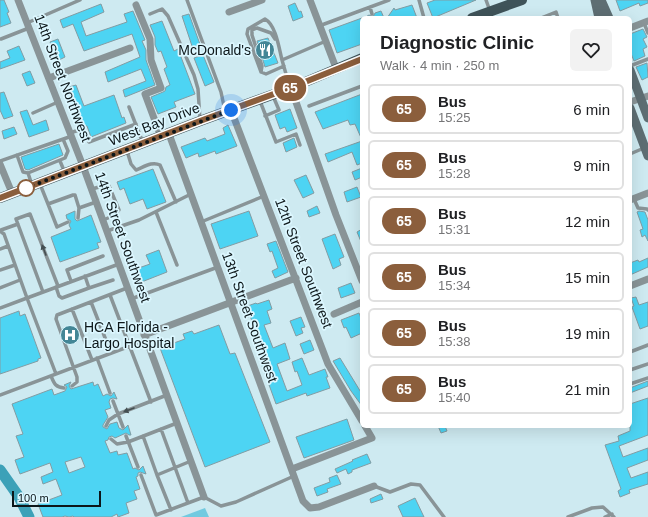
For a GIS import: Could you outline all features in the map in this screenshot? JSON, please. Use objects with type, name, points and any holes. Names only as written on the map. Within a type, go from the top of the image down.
[{"type":"main road","points":[[595,0],[599,16]]},
{"type":"main road","points":[[600,0],[608,16]]},
{"type":"main road","points":[[478,16],[516,1]]},
{"type":"main road","name":"West Bay Drive","points":[[0,198],[200,121],[259,100],[360,59]]},
{"type":"main road","points":[[633,89],[644,97],[648,118]]},
{"type":"main road","points":[[632,113],[647,150]]},
{"type":"street","name":"14th Street Northwest","points":[[18,0],[83,166]]},
{"type":"street","points":[[229,12],[262,0]]},
{"type":"street","points":[[310,0],[336,68]]},
{"type":"street","name":"13th Street Southwest","points":[[136,5],[150,39],[151,60],[161,88],[145,94],[191,194],[303,501],[310,508],[319,507],[374,486]]},
{"type":"street","points":[[632,27],[646,22]]},
{"type":"street","points":[[49,78],[130,48]]},
{"type":"street","points":[[290,88],[360,277]]},
{"type":"street","points":[[632,101],[644,97]]},
{"type":"street","name":"12th Street Southwest","points":[[228,111],[264,196],[328,364],[360,418]]},
{"type":"street","points":[[0,162],[2,176],[12,193]]},
{"type":"street","name":"14th Street Southwest","points":[[83,166],[204,497]]},
{"type":"street","points":[[632,199],[648,193]]},
{"type":"street","points":[[145,337],[296,278]]},
{"type":"street","points":[[632,285],[648,279]]},
{"type":"street","points":[[334,314],[360,303]]},
{"type":"street","points":[[293,472],[372,438],[366,428]]},
{"type":"lane","points":[[1,39],[80,0]]},
{"type":"lane","points":[[187,0],[228,111]]},
{"type":"lane","points":[[319,26],[389,0]]},
{"type":"lane","points":[[419,0],[423,16]]},
{"type":"lane","points":[[486,0],[490,12]]},
{"type":"lane","points":[[370,7],[372,14]]},
{"type":"lane","points":[[150,14],[162,9],[168,16],[187,58],[198,89],[200,121]]},
{"type":"lane","points":[[546,16],[556,12],[557,16]]},
{"type":"lane","points":[[261,72],[247,34],[248,29],[265,19],[270,22],[278,43],[290,88]]},
{"type":"lane","points":[[646,22],[648,33]]},
{"type":"lane","points":[[261,72],[262,66],[252,35],[252,30],[257,28],[271,33],[278,43]]},
{"type":"lane","points":[[282,60],[326,41]]},
{"type":"lane","points":[[632,65],[648,60]]},
{"type":"lane","points":[[261,72],[266,74],[284,66]]},
{"type":"lane","points":[[309,106],[360,87]]},
{"type":"lane","points":[[265,116],[280,110],[273,94]]},
{"type":"lane","points":[[259,100],[276,142],[305,130]]},
{"type":"lane","points":[[33,113],[58,102]]},
{"type":"lane","points":[[129,107],[143,144]]},
{"type":"lane","points":[[0,162],[63,139],[82,129],[89,142],[136,124]]},
{"type":"lane","points":[[296,134],[300,145]]},
{"type":"lane","points":[[28,173],[65,158],[68,151],[63,139]]},
{"type":"lane","points":[[126,150],[131,164],[136,170],[149,164],[157,163],[160,165],[176,202]]},
{"type":"lane","points":[[632,154],[647,150]]},
{"type":"lane","points":[[17,155],[23,172],[28,173],[48,204],[57,227],[68,222]]},
{"type":"lane","points":[[60,161],[65,173]]},
{"type":"lane","points":[[92,189],[106,185],[109,186],[119,210],[114,216],[103,220]]},
{"type":"lane","points":[[106,230],[139,220],[191,194]]},
{"type":"lane","points":[[48,204],[75,195],[79,208],[78,218]]},
{"type":"lane","points":[[201,222],[264,196]]},
{"type":"lane","points":[[632,199],[638,208],[648,210]]},
{"type":"lane","points":[[79,208],[96,202]]},
{"type":"lane","points":[[156,212],[177,265]]},
{"type":"lane","points":[[43,292],[16,219],[30,214],[57,286],[59,296],[62,298],[113,280]]},
{"type":"lane","points":[[18,224],[0,231],[4,234],[14,265],[56,374]]},
{"type":"lane","points":[[0,249],[8,246]]},
{"type":"lane","points":[[71,281],[67,270],[103,256]]},
{"type":"lane","points":[[0,308],[119,264]]},
{"type":"lane","points":[[0,270],[14,265]]},
{"type":"lane","points":[[131,299],[218,267]]},
{"type":"lane","points":[[85,276],[89,288]]},
{"type":"lane","points":[[0,288],[20,280]]},
{"type":"lane","points":[[72,386],[77,382],[77,378],[56,319],[57,315],[127,288]]},
{"type":"lane","points":[[110,295],[151,402]]},
{"type":"lane","points":[[91,302],[111,353]]},
{"type":"lane","points":[[72,309],[92,360]]},
{"type":"lane","points":[[0,395],[130,346],[145,337]]},
{"type":"lane","points":[[632,351],[648,345]]},
{"type":"lane","points":[[97,358],[110,393]]},
{"type":"lane","points":[[632,369],[648,364]]},
{"type":"lane","points":[[51,376],[54,384],[58,388],[64,388]]},
{"type":"lane","points":[[632,383],[648,378]]},
{"type":"lane","points":[[106,426],[109,420],[118,414],[167,395]]},
{"type":"lane","points":[[113,401],[123,427]]},
{"type":"lane","points":[[111,439],[117,444],[128,442],[177,423]]},
{"type":"lane","points":[[161,429],[188,503]]},
{"type":"lane","points":[[126,436],[138,468]]},
{"type":"lane","points":[[143,436],[171,510]]},
{"type":"lane","points":[[157,475],[191,461]]},
{"type":"lane","points":[[141,475],[154,516],[204,497],[221,506],[236,502],[293,472]]},
{"type":"lane","points":[[374,486],[390,492],[411,484],[420,485],[444,517]]},
{"type":"lane","points":[[568,517],[592,508],[603,507],[613,516]]},
{"type":"lane","points":[[605,517],[613,516]]},
{"type":"shaded area","points":[[205,508],[209,517],[181,517]]},
{"type":"building","points":[[0,0],[4,0],[9,12],[7,13],[11,23],[0,27]]},
{"type":"building","points":[[435,0],[476,0],[438,16],[432,16],[427,3]]},
{"type":"building","points":[[616,0],[648,0],[648,3],[640,6],[639,3],[620,11]]},
{"type":"building","points":[[295,3],[299,12],[301,11],[303,17],[293,21],[288,6]]},
{"type":"building","points":[[101,4],[104,12],[81,22],[86,36],[127,22],[124,14],[133,11],[145,40],[142,41],[146,50],[146,60],[155,85],[125,97],[123,90],[146,81],[141,69],[108,82],[105,72],[140,57],[132,34],[84,51],[73,24],[63,28],[60,20]]},
{"type":"building","points":[[412,5],[416,16],[388,16],[394,8],[395,10]]},
{"type":"building","points":[[381,11],[383,16],[374,16],[375,13]]},
{"type":"building","points":[[189,14],[201,47],[193,49],[182,16]]},
{"type":"building","points":[[360,19],[360,45],[337,53],[329,30]]},
{"type":"building","points":[[162,21],[174,51],[178,49],[195,94],[174,102],[176,107],[158,114],[151,97],[165,91],[166,87],[170,85],[164,69],[167,67],[161,51],[158,52],[155,45],[155,37],[150,25]]},
{"type":"building","points":[[643,29],[647,37],[643,39],[647,47],[643,49],[645,56],[634,61],[632,56],[632,33]]},
{"type":"building","name":"McDonald's","points":[[268,38],[278,63],[265,67],[257,41]]},
{"type":"building","points":[[58,39],[65,57],[57,61],[50,42]]},
{"type":"building","points":[[19,46],[25,60],[0,69],[0,62],[10,58],[7,51]]},
{"type":"building","points":[[203,55],[214,82],[205,86],[194,58]]},
{"type":"building","points":[[647,63],[648,77],[642,80],[636,67]]},
{"type":"building","points":[[30,71],[35,83],[27,86],[22,74]]},
{"type":"building","points":[[76,85],[84,106],[114,95],[122,118],[124,117],[126,123],[91,137],[87,126],[81,126],[69,87]]},
{"type":"building","points":[[4,92],[13,116],[4,119],[0,110],[0,93]]},
{"type":"building","points":[[360,95],[360,135],[355,124],[350,125],[348,120],[323,129],[315,112]]},
{"type":"building","points":[[290,109],[297,128],[287,132],[285,127],[280,129],[275,115]]},
{"type":"building","points":[[27,110],[33,125],[46,120],[49,130],[29,137],[20,112]]},
{"type":"building","points":[[228,125],[237,146],[216,154],[215,151],[199,157],[198,153],[186,158],[181,147],[205,138],[207,141],[225,134],[223,128]]},
{"type":"building","points":[[14,127],[17,134],[4,139],[2,131]]},
{"type":"building","points":[[294,138],[297,147],[286,152],[283,143]]},
{"type":"building","points":[[360,142],[360,164],[357,165],[352,152],[328,162],[325,154]]},
{"type":"building","points":[[59,144],[63,155],[28,170],[25,169],[21,157]]},
{"type":"building","points":[[153,169],[166,202],[147,209],[143,199],[130,204],[124,188],[120,190],[117,182]]},
{"type":"building","points":[[360,169],[360,178],[355,180],[352,172]]},
{"type":"building","points":[[306,175],[314,193],[303,198],[294,180]]},
{"type":"building","points":[[357,187],[360,197],[347,202],[344,192]]},
{"type":"building","points":[[317,206],[320,213],[309,217],[307,211]]},
{"type":"building","points":[[75,211],[75,219],[77,221],[91,215],[101,242],[97,243],[99,248],[60,262],[51,237],[71,229],[69,225],[71,221],[67,219],[66,215]]},
{"type":"building","points":[[249,211],[258,236],[220,249],[211,224]]},
{"type":"building","points":[[637,212],[645,212],[648,220],[648,241],[645,235],[642,237],[640,230],[643,229]]},
{"type":"building","points":[[360,230],[360,239],[357,232]]},
{"type":"building","points":[[335,234],[344,257],[339,259],[341,265],[333,269],[322,239]]},
{"type":"building","points":[[276,241],[288,272],[275,278],[272,271],[278,268],[272,251],[270,252],[267,244]]},
{"type":"building","points":[[159,250],[167,272],[139,283],[133,270],[150,264],[146,255]]},
{"type":"building","points":[[648,258],[648,267],[632,274],[632,262],[638,260],[639,262]]},
{"type":"building","points":[[351,283],[355,293],[341,298],[338,288]]},
{"type":"building","points":[[636,297],[639,305],[648,302],[648,326],[640,329],[632,307],[634,306],[632,298]]},
{"type":"building","points":[[269,300],[272,309],[267,311],[271,323],[264,325],[273,348],[285,343],[290,359],[277,364],[287,391],[302,385],[297,371],[295,372],[292,362],[302,358],[309,375],[325,369],[330,388],[307,396],[306,393],[276,404],[260,360],[266,357],[250,316],[246,318],[242,308]]},
{"type":"building","points":[[19,311],[20,316],[25,314],[41,358],[38,359],[38,361],[0,374],[0,318]]},
{"type":"building","points":[[359,313],[360,334],[351,338],[346,327],[344,328],[341,320]]},
{"type":"building","points":[[301,317],[305,327],[301,328],[303,333],[296,336],[290,321]]},
{"type":"building","points":[[219,325],[230,354],[235,353],[270,442],[205,467],[160,348],[185,339],[183,334],[192,331],[194,334]]},
{"type":"building","points":[[310,340],[314,350],[304,354],[300,344]]},
{"type":"building","points":[[340,358],[360,391],[360,403],[351,391],[333,361]]},
{"type":"building","points":[[648,381],[648,386],[632,392],[632,387]]},
{"type":"building","points":[[71,382],[69,386],[71,389],[93,382],[94,386],[98,384],[103,396],[107,394],[111,396],[114,392],[117,399],[110,399],[109,402],[111,408],[105,410],[108,417],[103,427],[107,429],[110,424],[117,422],[119,428],[123,430],[128,425],[131,435],[126,433],[115,438],[112,436],[105,441],[110,453],[117,451],[118,455],[127,453],[133,469],[135,468],[139,470],[143,466],[146,474],[140,472],[136,477],[140,489],[134,491],[137,499],[126,503],[129,513],[118,517],[117,514],[111,517],[43,517],[38,504],[62,495],[56,479],[43,484],[41,477],[53,472],[50,463],[20,474],[15,460],[24,457],[16,436],[23,434],[12,404],[52,389],[54,395],[65,391],[67,387],[64,385]],"holes":[[[81,457],[85,467],[69,473],[65,462]]]},
{"type":"building","points":[[648,398],[648,435],[619,446],[623,457],[648,448],[648,460],[627,468],[631,478],[648,472],[648,484],[629,490],[630,493],[620,497],[618,491],[621,489],[605,445],[619,441],[618,436],[630,431],[630,428],[632,428],[632,403]]},
{"type":"building","points":[[347,419],[354,440],[304,458],[296,437]]},
{"type":"building","points":[[439,428],[446,428],[447,431],[441,433]]},
{"type":"building","points":[[367,454],[371,463],[352,470],[352,472],[348,474],[346,469],[337,473],[335,469]]},
{"type":"building","points":[[337,475],[341,484],[327,489],[328,492],[317,496],[314,488],[330,482],[329,478]]},
{"type":"building","points":[[381,494],[383,499],[371,503],[370,499]]},
{"type":"building","points":[[415,498],[424,517],[403,517],[398,506]]},
{"type":"waterway","points":[[0,470],[19,497],[29,517]]},
{"type":"bus line","name":"65","points":[[0,198],[290,88],[336,68],[360,60]]},
{"type":"place","name":"McDonald's","points":[[265,50]]},
{"type":"place","name":"HCA Florida - Largo Hospital","points":[[70,335]]},
{"type":"route","points":[[26,188],[231,110]]}]
